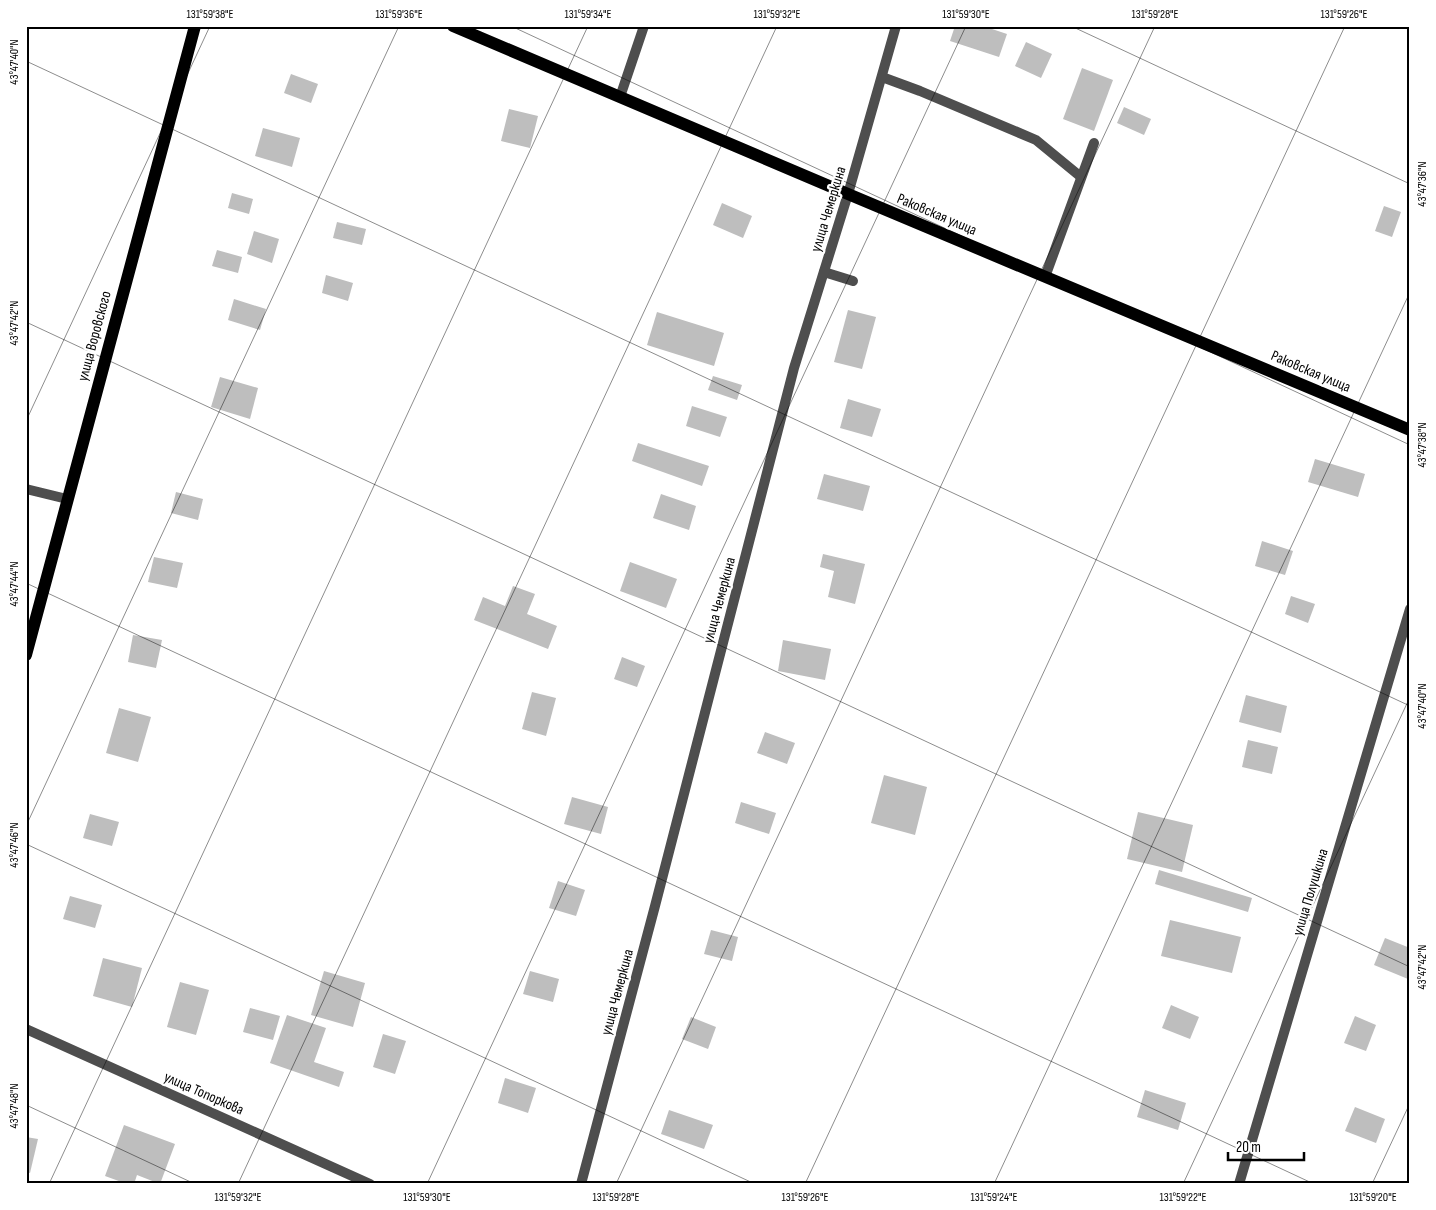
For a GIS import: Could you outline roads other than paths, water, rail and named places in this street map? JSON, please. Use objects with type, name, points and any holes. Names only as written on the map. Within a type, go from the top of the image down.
[{"type":"main road","name":"улица Воровского","points":[[26,655],[195,26]]},
{"type":"main road","name":"Раковская улица","points":[[453,26],[1410,430]]},
{"type":"street","points":[[620,97],[644,26]]},
{"type":"street","name":"улица Чемеркина","points":[[581,1184],[653,916],[794,368],[848,194],[896,26]]},
{"type":"street","points":[[882,77],[1036,140],[1081,177]]},
{"type":"street","points":[[1045,276],[1094,144]]},
{"type":"street","points":[[824,272],[854,281]]},
{"type":"street","points":[[26,489],[67,500]]},
{"type":"street","name":"улица Полушкина","points":[[1239,1184],[1410,609]]},
{"type":"street","name":"улица Топоркова","points":[[26,1029],[370,1184]]}]
